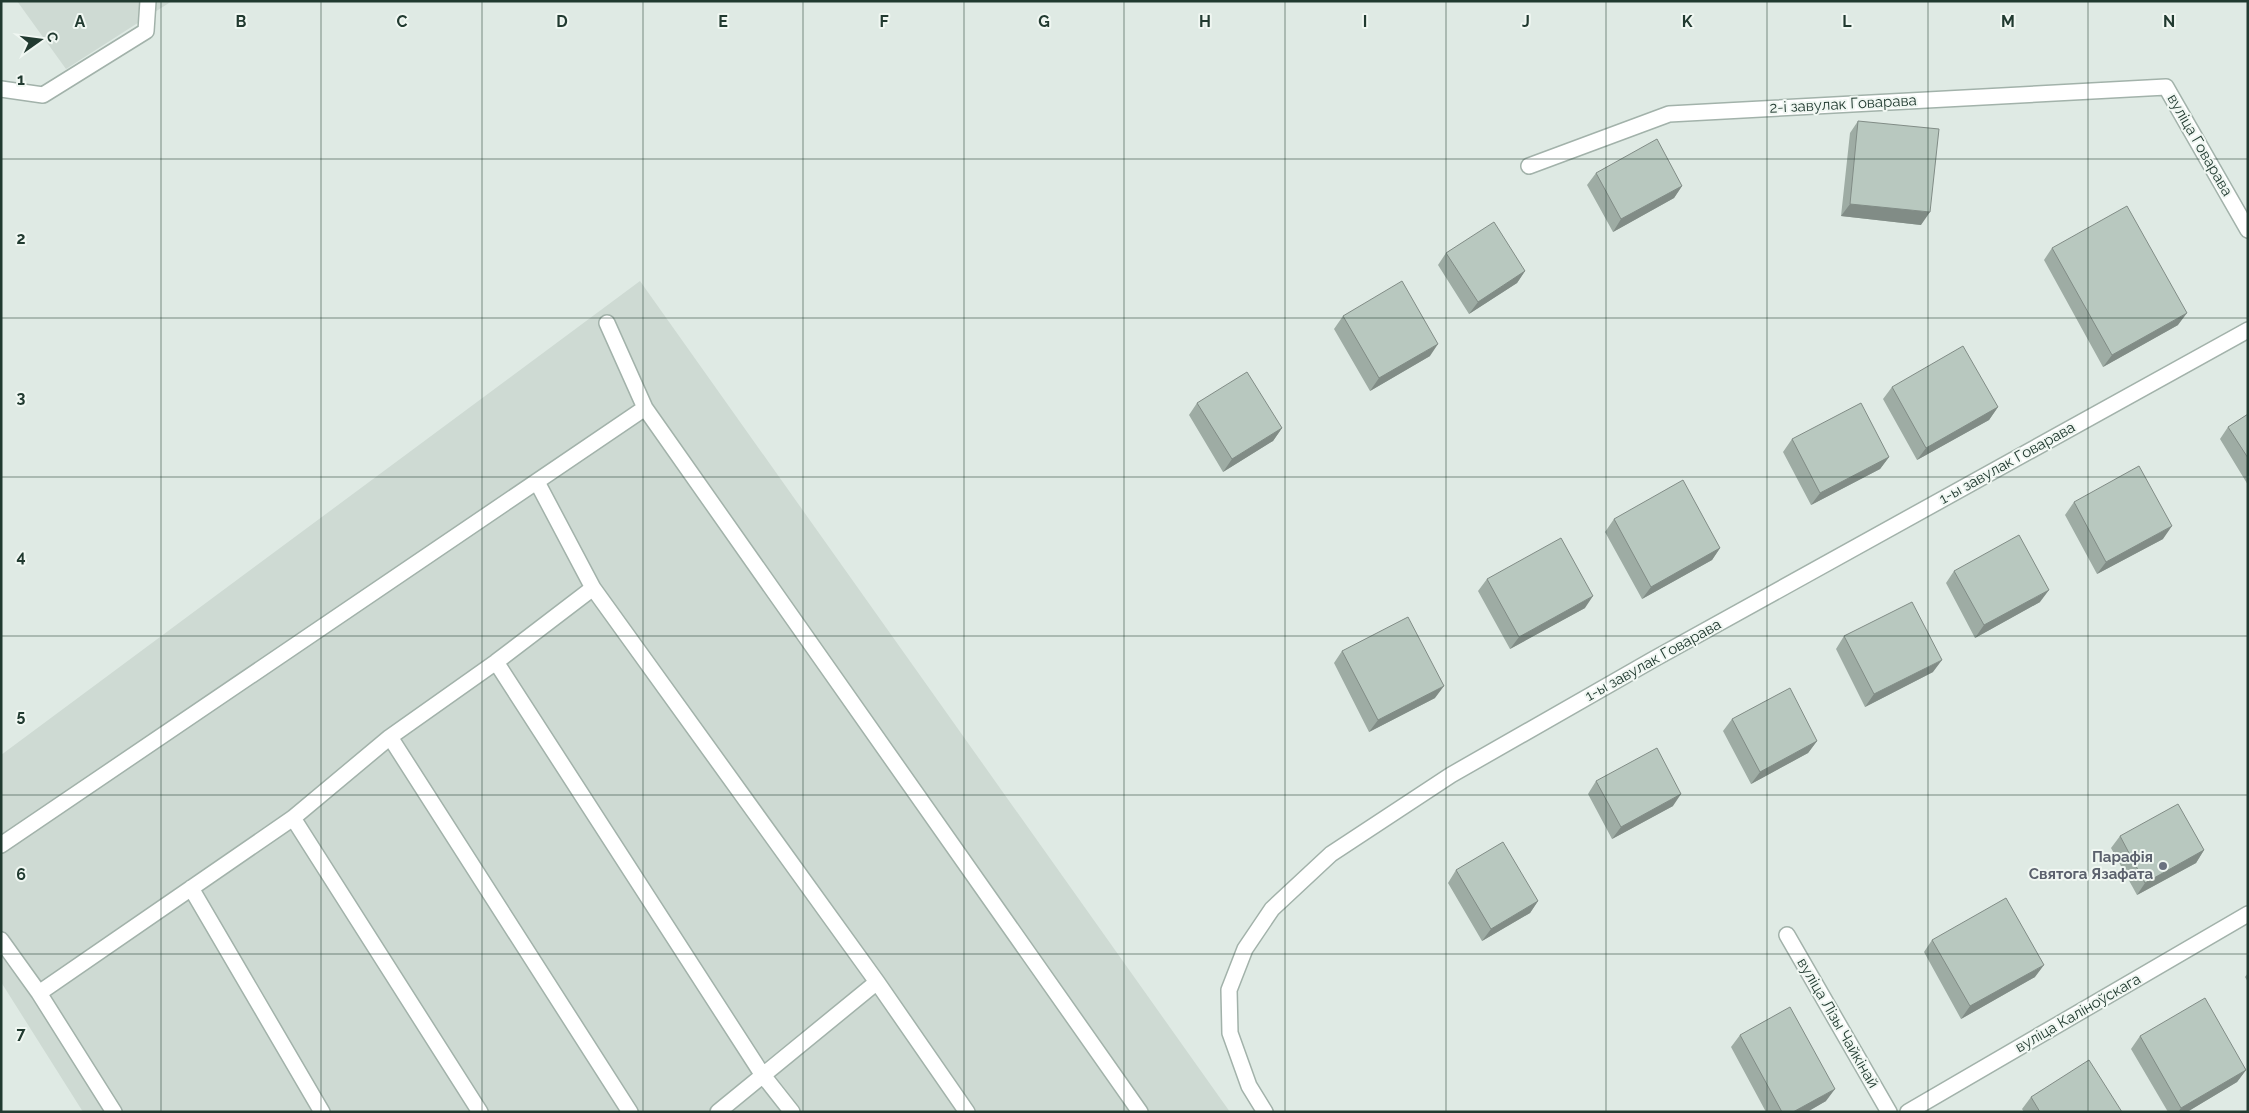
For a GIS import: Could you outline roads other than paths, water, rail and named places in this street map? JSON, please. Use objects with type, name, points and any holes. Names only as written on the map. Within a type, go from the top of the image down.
[{"type":"street","points":[[1,89],[43,95],[146,31],[148,1]]},
{"type":"street","name":"2-і завулак Говарава","points":[[1529,166],[1669,114],[2166,87]]},
{"type":"street","name":"вуліца Говарава","points":[[2166,87],[2248,230]]},
{"type":"street","points":[[607,323],[645,408],[1140,1112]]},
{"type":"street","name":"1-ы завулак Говарава","points":[[1265,1112],[1249,1086],[1230,1033],[1228,990],[1244,949],[1272,909],[1331,854],[1451,775],[1654,659],[2248,330]]},
{"type":"street","points":[[1,845],[645,408]]},
{"type":"street","points":[[537,482],[593,588],[877,982],[967,1112]]},
{"type":"street","points":[[39,993],[292,818],[390,737],[496,662],[593,588]]},
{"type":"street","points":[[496,662],[762,1074],[792,1112]]},
{"type":"street","points":[[390,737],[630,1112]]},
{"type":"street","points":[[292,818],[480,1112]]},
{"type":"street","points":[[191,888],[322,1112]]},
{"type":"street","name":"вуліца Каліноўскага","points":[[1908,1112],[2248,914]]},
{"type":"street","name":"вуліца Лізы Чайкінай","points":[[1787,935],[1889,1112]]},
{"type":"street","points":[[1,940],[39,993],[114,1112]]},
{"type":"street","points":[[718,1112],[762,1074],[877,982]]},
{"type":"place","name":"Парафія Святога Язафата","points":[[2163,866]]}]
